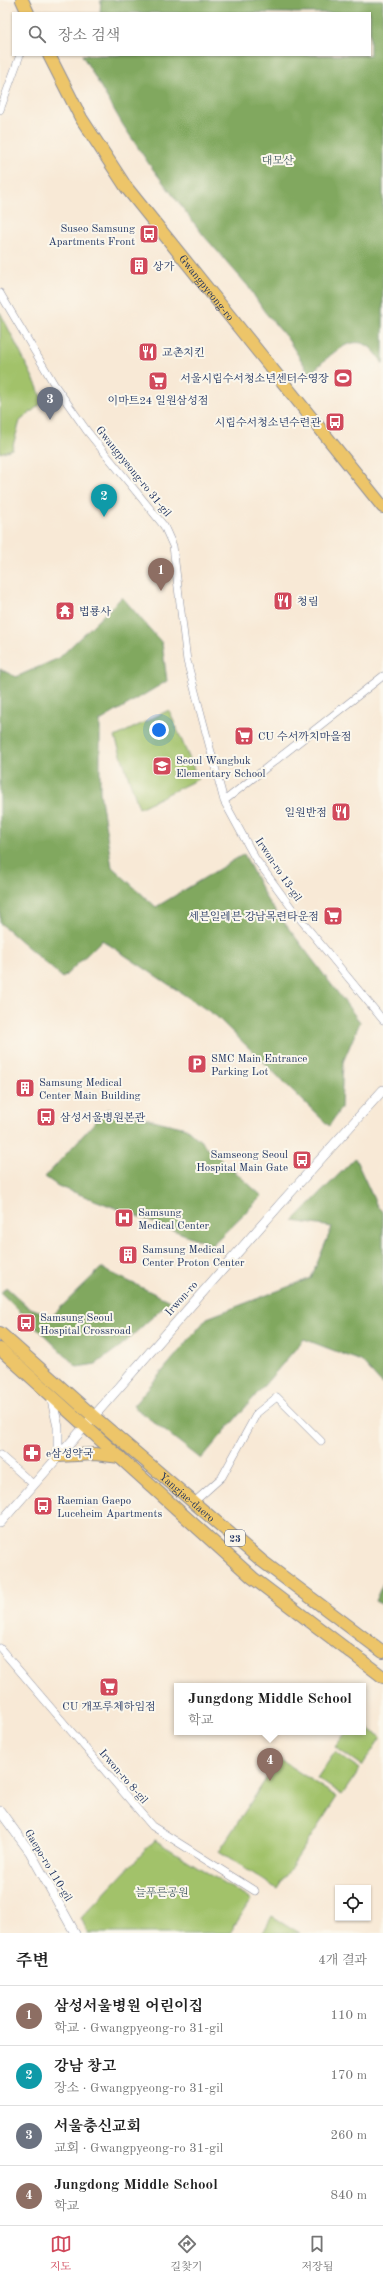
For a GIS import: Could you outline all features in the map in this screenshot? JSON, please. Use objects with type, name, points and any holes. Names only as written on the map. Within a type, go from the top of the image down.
[{"type":"main road","points":[[22,0],[28,12]]},
{"type":"main road","name":"Gwangpyeong-ro","points":[[50,56],[81,118],[126,186],[383,507]]},
{"type":"main road","name":"Yangjae-daero","points":[[0,1333],[89,1420],[120,1457],[253,1578],[348,1652],[383,1677]]},
{"type":"main road","name":"Yangjae-daero","points":[[0,1350],[51,1395],[89,1420],[193,1502],[262,1561],[383,1652]]},
{"type":"main road","points":[[58,1456],[95,1454],[120,1457]]},
{"type":"main road","name":"Yangjae-daero","points":[[348,1652],[383,1673]]},
{"type":"street","points":[[0,110],[20,56]]},
{"type":"street","name":"Gwangpyeong-ro 31-gil","points":[[0,293],[54,384],[87,431],[164,526],[174,546],[187,660],[224,801]]},
{"type":"street","points":[[224,801],[383,676]]},
{"type":"street","name":"Irwon-ro 13-gil","points":[[224,801],[259,864],[296,914],[383,1020]]},
{"type":"street","name":"Irwon-ro","points":[[0,1523],[89,1420],[383,1090]]},
{"type":"street","points":[[51,1395],[58,1427],[58,1456]]},
{"type":"street","points":[[193,1502],[222,1477],[257,1414],[277,1397],[321,1441]]},
{"type":"street","points":[[0,1455],[33,1484]]},
{"type":"street","name":"Irwon-ro 8-gil","points":[[0,1648],[152,1826],[255,1891]]},
{"type":"street","name":"Gaepo-ro 110-gil","points":[[0,1811],[30,1852],[74,1933]]},
{"type":"green space","name":"대모산","points":[[101,0],[383,0],[383,364],[372,349],[364,344],[356,343],[339,349],[310,374],[287,338],[264,311],[248,286],[204,236],[149,164],[123,125],[83,56],[371,56],[371,12],[100,12]]},
{"type":"green space","points":[[0,312],[37,386],[43,402],[20,421],[12,449],[0,453]]},
{"type":"green space","points":[[122,597],[162,643],[167,681],[100,721],[100,792],[112,867],[156,907],[244,854],[267,900],[360,1022],[343,1062],[341,1108],[329,1126],[216,1016],[102,940],[63,978],[0,923],[0,669],[16,677],[59,658]]},
{"type":"green space","points":[[169,710],[198,779],[139,808],[115,737]]},
{"type":"green space","points":[[107,1109],[186,1128],[262,1196],[212,1245],[58,1186],[45,1177]]},
{"type":"green space","points":[[355,1158],[377,1206],[383,1212],[383,1385],[361,1361],[304,1339],[201,1459],[133,1406],[207,1318],[311,1278],[332,1227],[293,1221]]},
{"type":"green space","points":[[101,1268],[170,1301],[122,1345],[96,1364],[77,1367],[1,1293],[6,1287],[28,1307],[52,1316]]},
{"type":"green space","points":[[383,1583],[383,1605],[375,1601]]},
{"type":"green space","points":[[366,1727],[381,1737],[362,1766],[335,1747],[344,1735],[366,1735]]},
{"type":"green space","points":[[335,1752],[360,1769],[342,1795],[317,1778]]},
{"type":"green space","points":[[279,1759],[337,1797],[277,1889],[219,1851]]},
{"type":"green space","name":"늘푸른공원","points":[[155,1840],[251,1900],[230,1933],[88,1933],[81,1918]]},
{"type":"green space","points":[[272,1916],[300,1933],[263,1933]]},
{"type":"place","name":"Suseo Samsung Apartments Front","points":[[149,234]]},
{"type":"place","name":"상가","points":[[139,266]]},
{"type":"place","name":"교촌치킨","points":[[148,352]]},
{"type":"place","name":"서울시립수서청소년센터수영장","points":[[343,378]]},
{"type":"place","name":"이마트24 일원삼성점","points":[[158,381]]},
{"type":"place","name":"서울충신교회","points":[[50,420]]},
{"type":"place","name":"시립수서청소년수련관","points":[[335,422]]},
{"type":"place","name":"강남 창고","points":[[104,517]]},
{"type":"place","name":"삼성서울병원 어린이집","points":[[161,591]]},
{"type":"place","name":"청림","points":[[283,601]]},
{"type":"place","name":"법룡사","points":[[65,611]]},
{"type":"place","name":"CU 수서까치마을점","points":[[244,736]]},
{"type":"place","name":"Seoul Wangbuk Elementary School","points":[[162,766]]},
{"type":"place","name":"일원반점","points":[[341,812]]},
{"type":"place","name":"세븐일레븐 강남목련타운점","points":[[333,916]]},
{"type":"place","name":"SMC Main Entrance Parking Lot","points":[[197,1064]]},
{"type":"place","name":"Samsung Medical Center Main Building","points":[[25,1088]]},
{"type":"place","name":"삼성서울병원본관","points":[[46,1117]]},
{"type":"place","name":"Samseong Seoul Hospital Main Gate","points":[[302,1160]]},
{"type":"place","name":"Samsung Medical Center","points":[[124,1218]]},
{"type":"place","name":"Samsung Medical Center Proton Center","points":[[128,1255]]},
{"type":"place","name":"Samsung Seoul Hospital Crossroad","points":[[26,1323]]},
{"type":"place","name":"e삼성약국","points":[[32,1453]]},
{"type":"place","name":"Raemian Gaepo Luceheim Apartments","points":[[43,1506]]},
{"type":"place","name":"CU 개포루체하임점","points":[[109,1687]]},
{"type":"place","name":"Jungdong Middle School","points":[[270,1781]]}]
